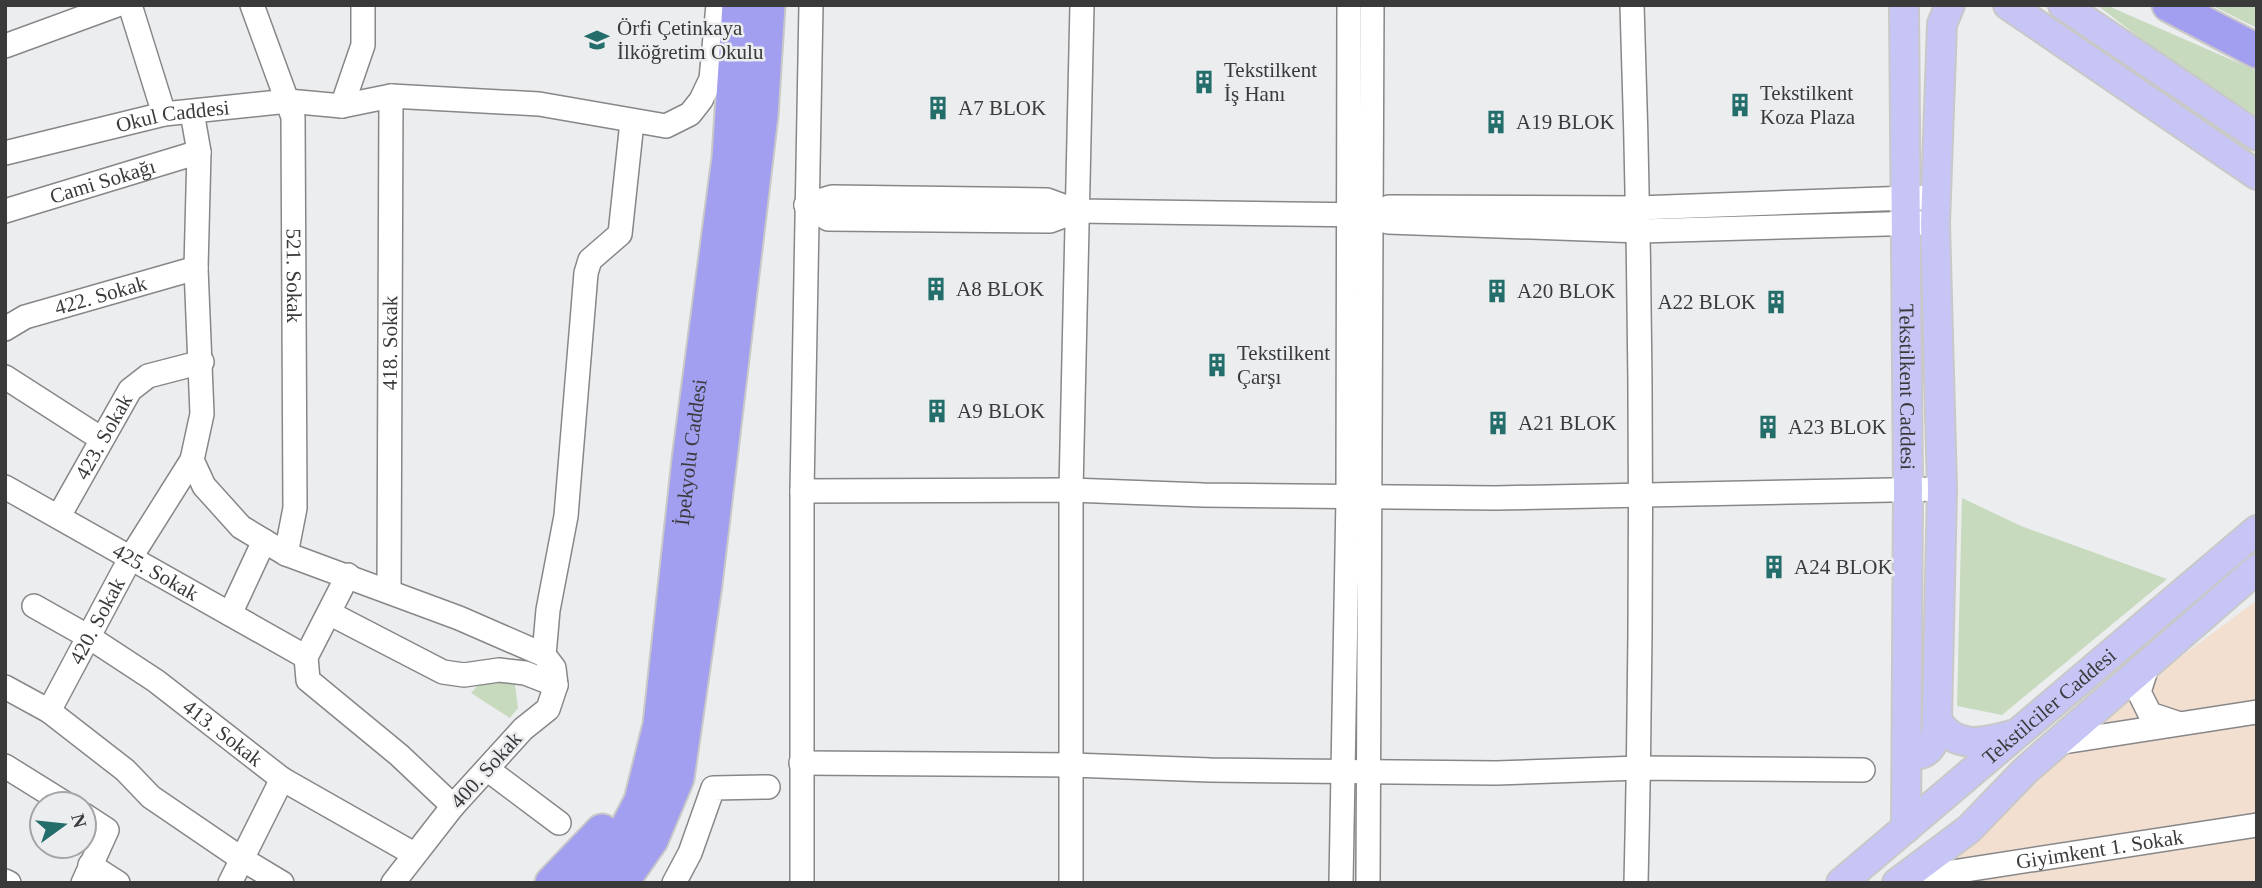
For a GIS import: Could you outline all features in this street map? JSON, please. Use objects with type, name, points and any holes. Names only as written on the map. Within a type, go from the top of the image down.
[{"type":"highway","name":"İpekyolu Caddesi","points":[[586,883],[624,834],[641,801],[660,725],[689,460],[729,158],[739,5]]},
{"type":"highway","name":"İpekyolu Caddesi","points":[[632,875],[665,812],[677,778],[689,708],[761,115],[768,5]]},
{"type":"highway","points":[[2169,5],[2257,51]]},
{"type":"highway","points":[[552,883],[617,811],[660,725]]},
{"type":"main road","name":"Tekstilkent Caddesi","points":[[1904,5],[1903,211],[1908,489],[1906,828]]},
{"type":"main road","name":"Tekstilkent Caddesi","points":[[1907,757],[1927,751],[1934,743],[1937,720],[1942,489],[1936,210],[1941,24],[1950,5]]},
{"type":"main road","points":[[2008,5],[2257,175]]},
{"type":"main road","points":[[2063,5],[2257,136]]},
{"type":"main road","name":"Tekstilciler Caddesi","points":[[1841,883],[2257,530]]},
{"type":"main road","name":"Tekstilciler Caddesi","points":[[1899,881],[1969,829],[2026,769],[2257,569]]},
{"type":"main road","points":[[1937,720],[1944,732],[1966,742],[1988,741],[2013,735]]},
{"type":"main road","points":[[1907,757],[1922,782],[1951,788],[1997,780],[2026,769]]},
{"type":"street","points":[[5,46],[117,5]]},
{"type":"street","points":[[130,5],[164,114]]},
{"type":"street","name":"521. Sokak","points":[[252,5],[293,117],[295,508],[286,554]]},
{"type":"street","points":[[342,106],[363,45],[363,5]]},
{"type":"street","name":"Okul Caddesi","points":[[5,153],[164,114],[288,102],[342,106],[391,96],[539,104],[666,126],[690,114],[701,100],[711,79],[718,5]]},
{"type":"street","points":[[802,883],[802,491],[811,5]]},
{"type":"street","points":[[1072,883],[1071,490],[1082,5]]},
{"type":"street","points":[[1349,5],[1359,215],[1359,497],[1368,883]]},
{"type":"street","points":[[1359,215],[1372,5]]},
{"type":"street","points":[[1632,5],[1640,232],[1642,496],[1636,883]]},
{"type":"street","name":"418. Sokak","points":[[389,590],[391,96]]},
{"type":"street","name":"420. Sokak","points":[[49,711],[131,557],[192,460],[202,414],[202,362],[196,268],[199,152],[192,111]]},
{"type":"street","points":[[544,654],[548,610],[566,516],[586,273],[590,260],[620,234],[632,122]]},
{"type":"street","name":"Cami Sokağı","points":[[5,211],[199,152]]},
{"type":"street","points":[[806,205],[832,197],[1047,200],[1077,211],[1359,215],[1388,222],[1640,232],[1903,211]]},
{"type":"street","points":[[1359,215],[1385,207],[1936,210]]},
{"type":"street","name":"422. Sokak","points":[[5,329],[26,317],[196,268]]},
{"type":"street","name":"423. Sokak","points":[[59,516],[100,438],[130,390],[148,376],[202,362]]},
{"type":"street","points":[[5,377],[100,438]]},
{"type":"street","points":[[192,460],[204,485],[241,527],[286,554],[389,590],[544,654],[554,668],[556,685],[525,673],[499,670],[464,675],[443,672],[329,613]]},
{"type":"street","points":[[802,491],[1071,490],[1359,497],[1642,496],[1942,489]]},
{"type":"street","name":"425. Sokak","points":[[8,496],[59,516],[306,657]]},
{"type":"street","points":[[1341,883],[1343,772],[1359,497]]},
{"type":"street","points":[[230,614],[264,541]]},
{"type":"street","points":[[348,575],[306,657],[308,680],[399,755],[453,806]]},
{"type":"street","name":"413. Sokak","points":[[34,606],[89,637],[156,681],[282,779],[414,854]]},
{"type":"street","points":[[2148,664],[2139,692],[2150,714],[2180,724]]},
{"type":"street","name":"400. Sokak","points":[[393,883],[453,806],[523,729],[548,709],[556,685]]},
{"type":"street","points":[[5,687],[49,711],[125,770],[151,797],[282,883]]},
{"type":"street","points":[[2057,743],[2257,712]]},
{"type":"street","points":[[801,764],[1072,765],[1496,773],[1639,768],[1863,770]]},
{"type":"street","points":[[5,766],[44,790]]},
{"type":"street","points":[[487,769],[559,823]]},
{"type":"street","points":[[230,883],[282,779]]},
{"type":"street","points":[[674,883],[690,853],[713,788],[768,787]]},
{"type":"street","points":[[98,824],[107,830],[98,849]]},
{"type":"street","name":"Giyimkent 1. Sokak","points":[[1899,881],[2257,825]]},
{"type":"street","points":[[86,874],[118,883]]},
{"type":"shaded area","points":[[2257,600],[2257,883],[1911,883],[2120,702]]},
{"type":"green space","points":[[2027,5],[2036,5],[2257,155],[2257,160]]},
{"type":"green space","points":[[2097,5],[2106,5],[2257,71],[2257,116],[2218,98]]},
{"type":"green space","points":[[2211,5],[2257,5],[2257,28]]},
{"type":"green space","points":[[1962,498],[2021,526],[2167,579],[2002,715],[1957,706]]},
{"type":"green space","points":[[506,675],[515,685],[518,708],[510,718],[471,693],[483,680]]},
{"type":"place","name":"Örfi Çetinkaya İlköğretim Okulu","points":[[597,40]]},
{"type":"place","name":"Tekstilkent İş Hanı","points":[[1204,82]]},
{"type":"place","name":"Tekstilkent Koza Plaza","points":[[1740,105]]},
{"type":"place","name":"A7 BLOK","points":[[938,108]]},
{"type":"place","name":"A19 BLOK","points":[[1496,122]]},
{"type":"place","name":"A8 BLOK","points":[[936,289]]},
{"type":"place","name":"A20 BLOK","points":[[1497,291]]},
{"type":"place","name":"A22 BLOK","points":[[1776,302]]},
{"type":"place","name":"Tekstilkent Çarşı","points":[[1217,365]]},
{"type":"place","name":"A9 BLOK","points":[[937,411]]},
{"type":"place","name":"A21 BLOK","points":[[1498,423]]},
{"type":"place","name":"A23 BLOK","points":[[1768,427]]},
{"type":"place","name":"A24 BLOK","points":[[1774,567]]}]
